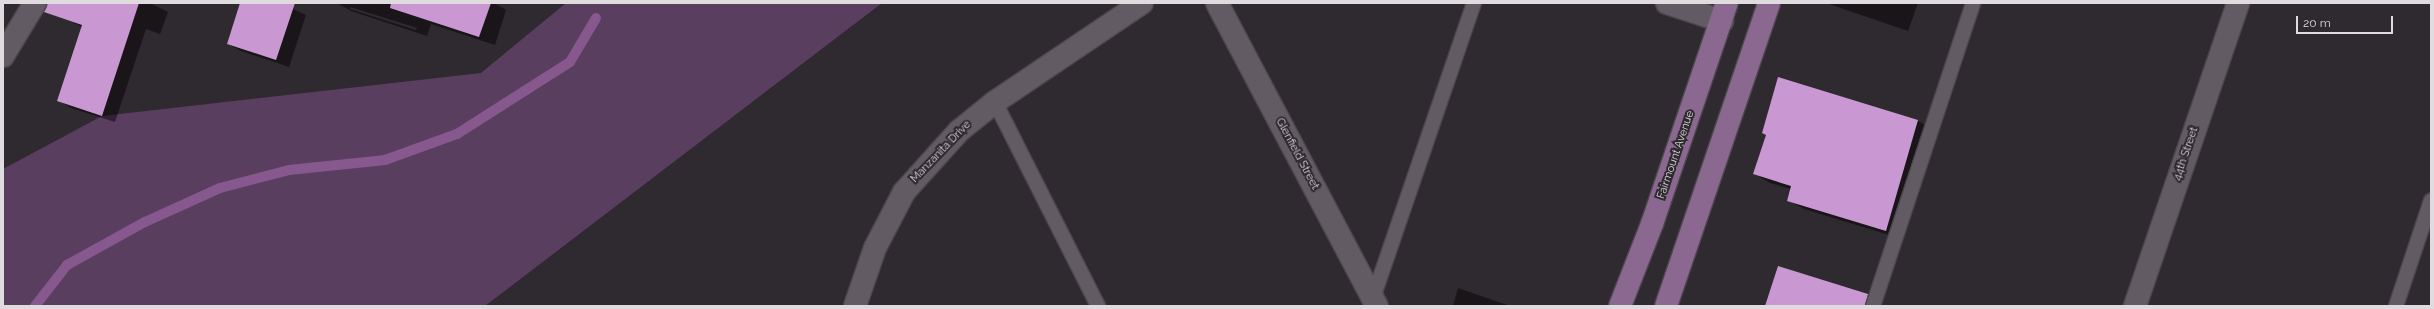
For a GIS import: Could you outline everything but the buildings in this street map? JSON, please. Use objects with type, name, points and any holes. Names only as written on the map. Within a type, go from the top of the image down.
[{"type":"main road","points":[[1666,306],[1768,3]]},
{"type":"main road","name":"Fairmount Avenue","points":[[1620,306],[1655,217],[1724,12]]},
{"type":"street","points":[[3,56],[35,3]]},
{"type":"street","name":"Manzanita Drive","points":[[855,306],[875,248],[904,192],[960,131],[995,102],[1142,3]]},
{"type":"street","name":"Glenfield Street","points":[[1217,3],[1375,302]]},
{"type":"street","points":[[1667,3],[1724,12]]},
{"type":"street","name":"44th Street","points":[[2134,306],[2238,3]]},
{"type":"lane","points":[[1375,302],[1474,3]]},
{"type":"lane","points":[[1873,306],[1972,3]]},
{"type":"lane","points":[[995,102],[1098,306]]},
{"type":"lane","points":[[2396,306],[2431,201]]},
{"type":"shaded area","points":[[566,3],[882,3],[485,306],[3,306],[3,169],[102,116],[481,73]]},
{"type":"waterway","points":[[35,306],[67,265],[145,222],[220,188],[289,170],[385,160],[457,134],[570,62],[596,18]]}]
